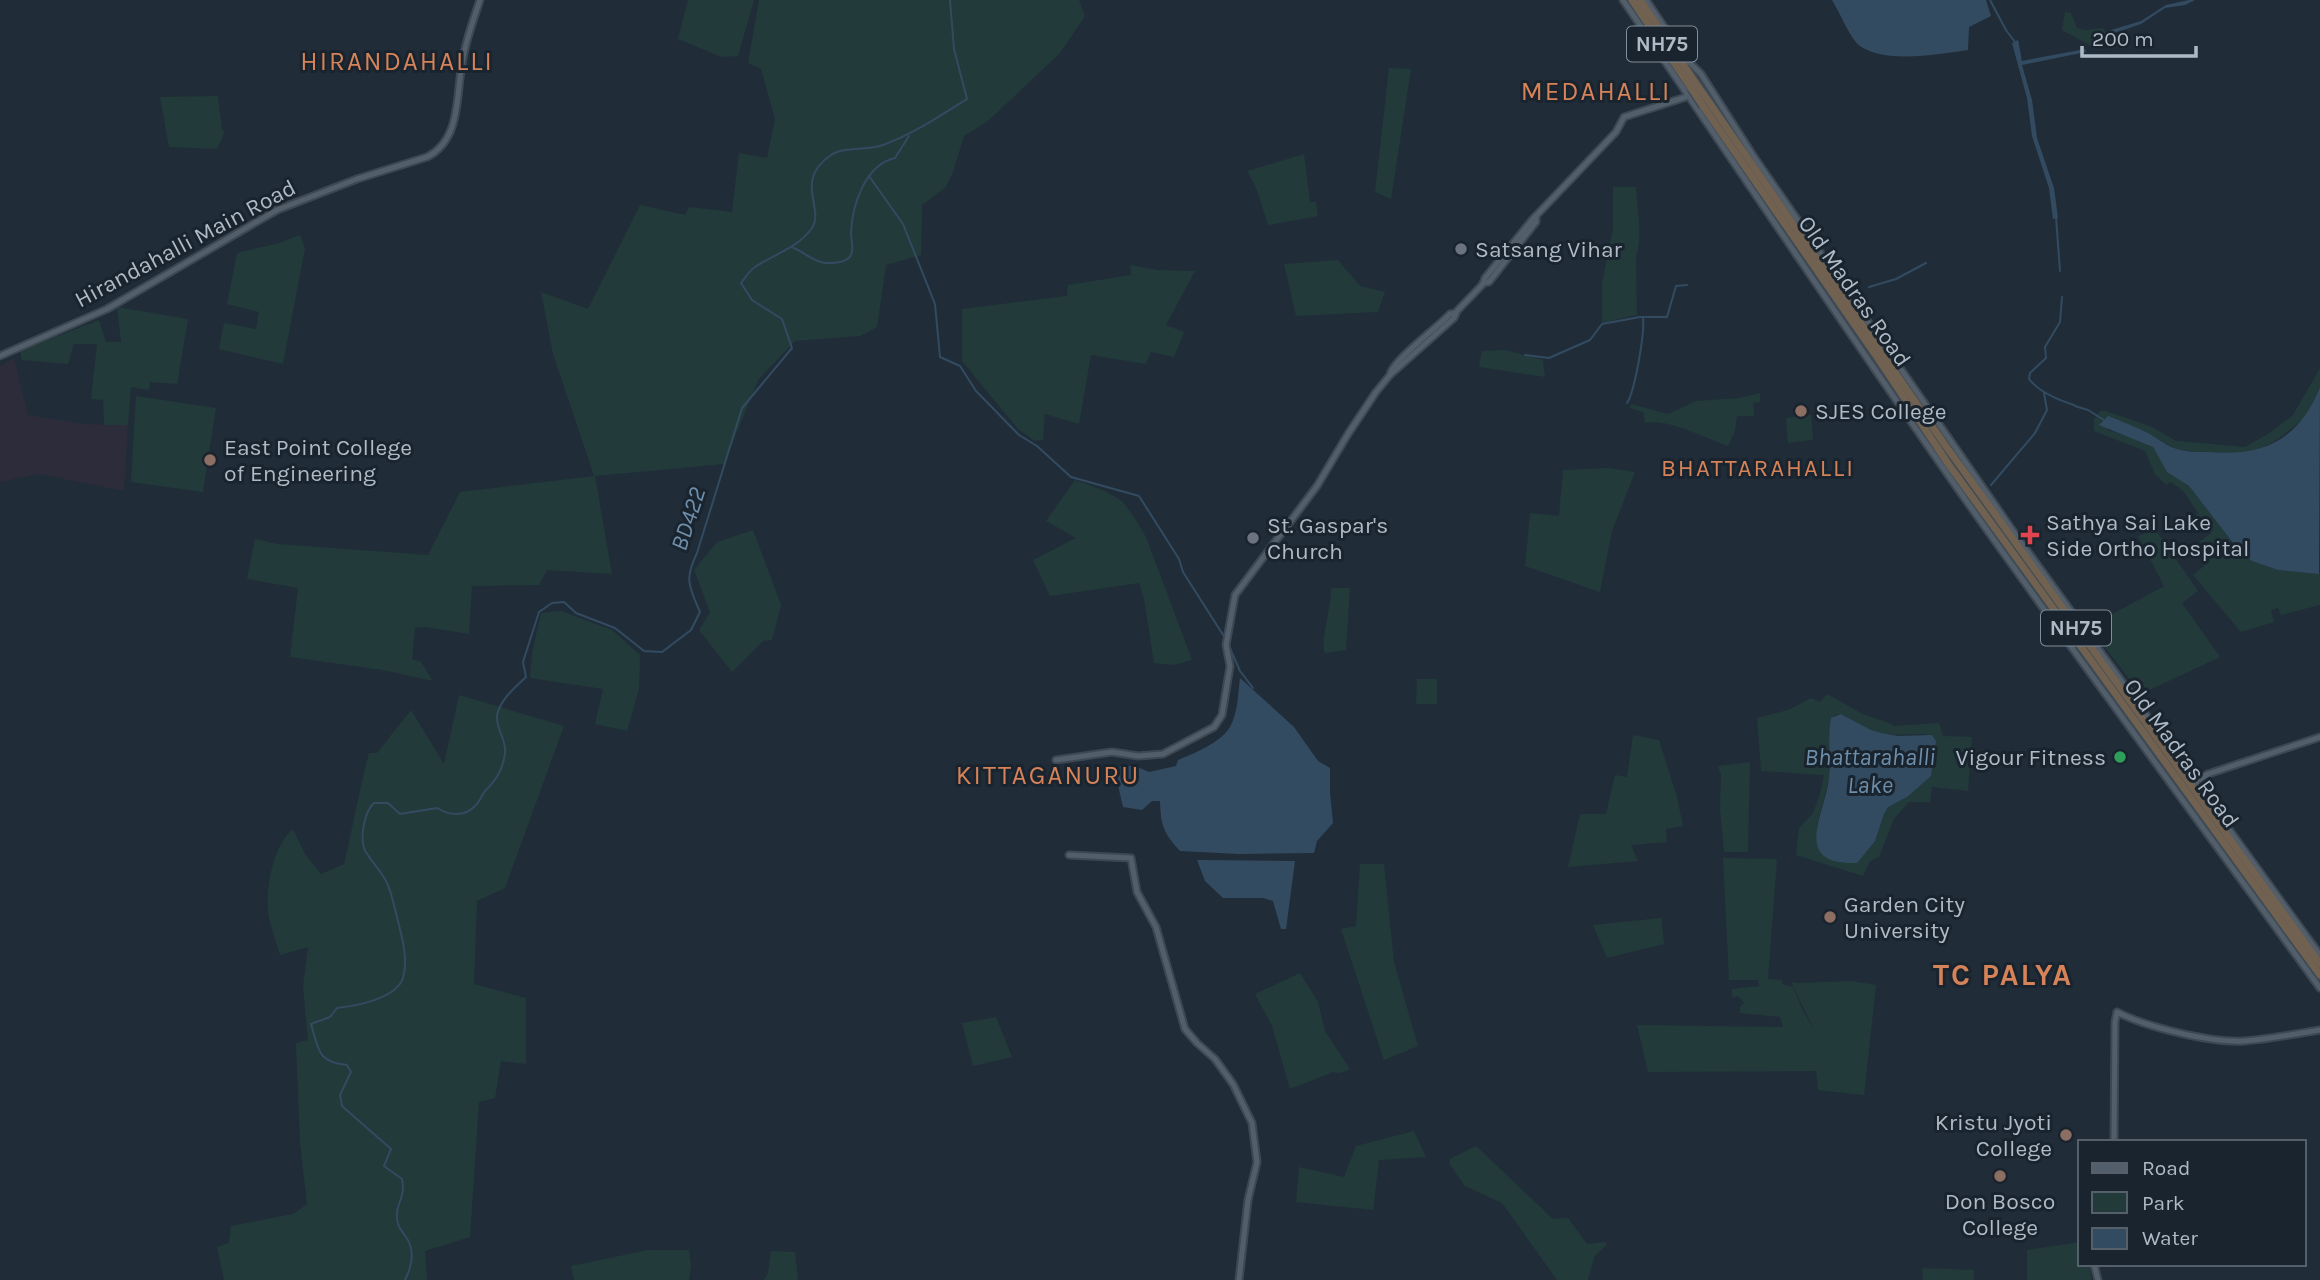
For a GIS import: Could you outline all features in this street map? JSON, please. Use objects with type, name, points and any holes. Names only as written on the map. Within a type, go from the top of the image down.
[{"type":"highway","name":"Old Madras Road","points":[[1632,0],[1834,290],[1978,486],[2190,786],[2320,975]]},
{"type":"highway","name":"Old Madras Road","points":[[1640,0],[1949,465],[2320,964]]},
{"type":"main road","name":"Hirandahalli Main Road","points":[[0,356],[107,309],[277,210],[303,198],[428,158],[439,152],[450,135],[457,107],[462,64],[480,0]]},
{"type":"main road","points":[[1623,0],[1803,266],[1837,311],[1971,507],[2320,988]]},
{"type":"main road","points":[[1646,0],[1707,85],[1978,486]]},
{"type":"main road","points":[[1056,760],[1112,752],[1138,756],[1163,754],[1214,727],[1222,715],[1230,666],[1226,645],[1235,595],[1317,486],[1352,428],[1390,375],[1454,318],[1483,284],[1489,282],[1536,222],[1536,216],[1616,132],[1624,117],[1689,96],[1707,85]]},
{"type":"main road","points":[[1696,106],[1713,95]]},
{"type":"main road","points":[[2320,737],[2208,774],[2190,786],[2320,955]]},
{"type":"main road","points":[[1069,855],[1131,858],[1137,892],[1156,926],[1185,1029],[1215,1059],[1233,1084],[1251,1123],[1257,1162],[1248,1200],[1239,1280]]},
{"type":"main road","points":[[2114,1140],[2117,1012],[2183,1033],[2222,1040],[2245,1041],[2320,1030]]},
{"type":"shaded area","points":[[14,358],[28,415],[83,424],[128,425],[124,491],[39,474],[0,482],[0,366]]},
{"type":"green space","points":[[688,0],[754,0],[738,56],[722,57],[678,39]]},
{"type":"green space","points":[[759,0],[1079,0],[1085,16],[1060,53],[988,121],[964,136],[946,187],[922,205],[921,255],[886,265],[877,327],[860,336],[795,341],[758,380],[724,464],[595,476],[612,574],[547,570],[539,585],[472,586],[469,634],[426,627],[415,628],[412,659],[421,662],[433,681],[383,670],[290,657],[298,588],[247,579],[255,539],[277,544],[428,555],[460,492],[594,476],[553,354],[541,292],[588,309],[640,205],[685,215],[689,207],[732,212],[739,153],[767,158],[775,119],[761,69],[748,63]]},
{"type":"green space","points":[[2065,12],[2071,13],[2077,28],[2103,28],[2106,32],[2097,37],[2091,46],[2062,30]]},
{"type":"green space","points":[[1389,68],[1411,69],[1391,199],[1375,192]]},
{"type":"green space","points":[[218,96],[222,131],[225,131],[217,149],[169,147],[160,97]]},
{"type":"green space","points":[[1304,154],[1310,202],[1316,202],[1318,216],[1268,225],[1257,190],[1247,171]]},
{"type":"green space","points":[[1613,187],[1636,187],[1639,231],[1636,256],[1637,315],[1602,323],[1602,283],[1613,228]]},
{"type":"green space","points":[[300,235],[305,248],[283,364],[219,349],[224,323],[256,329],[259,312],[227,304],[237,253]]},
{"type":"green space","points":[[1338,260],[1360,286],[1385,292],[1378,312],[1296,316],[1284,264]]},
{"type":"green space","points":[[1130,265],[1158,270],[1195,271],[1166,325],[1184,332],[1174,357],[1151,352],[1146,364],[1091,355],[1079,424],[1045,414],[1043,440],[1035,441],[1018,429],[962,361],[962,309],[1067,296],[1068,285],[1131,275]]},
{"type":"green space","points":[[117,307],[188,319],[177,384],[150,382],[149,390],[131,387],[128,425],[104,425],[103,400],[91,399],[97,344],[74,344],[68,364],[22,360],[20,351],[99,320],[106,342],[121,342]]},
{"type":"green space","points":[[1505,350],[1543,360],[1545,377],[1479,367],[1482,351]]},
{"type":"green space","points":[[2320,368],[2320,387],[2306,417],[2262,449],[2249,453],[2178,450],[2109,417],[2104,419],[2108,430],[2153,447],[2167,471],[2189,486],[2237,548],[2252,561],[2278,570],[2320,573],[2320,605],[2281,615],[2278,608],[2271,610],[2274,622],[2241,632],[2193,575],[2210,561],[2198,543],[2211,533],[2196,515],[2198,513],[2184,492],[2171,482],[2166,485],[2155,474],[2145,451],[2094,431],[2094,419],[2100,411],[2105,411],[2150,426],[2176,441],[2245,447],[2293,415]]},
{"type":"green space","points":[[1760,393],[1760,402],[1753,403],[1754,416],[1737,416],[1735,431],[1728,446],[1675,426],[1645,423],[1643,412],[1630,408],[1631,404],[1668,414],[1696,401],[1739,398]]},
{"type":"green space","points":[[136,396],[216,408],[203,492],[131,482]]},
{"type":"green space","points":[[1811,415],[1813,440],[1788,443],[1786,418]]},
{"type":"green space","points":[[1608,468],[1635,472],[1612,531],[1600,592],[1525,566],[1530,513],[1559,516],[1563,470]]},
{"type":"green space","points":[[1075,480],[1105,491],[1122,501],[1134,517],[1146,537],[1192,660],[1174,665],[1154,663],[1139,583],[1050,596],[1033,560],[1076,538],[1046,521]]},
{"type":"green space","points":[[2155,529],[2198,591],[2182,603],[2220,657],[2141,694],[2089,627],[2164,586],[2138,536]]},
{"type":"green space","points":[[753,530],[781,605],[772,640],[763,641],[732,672],[699,630],[710,612],[694,570],[717,542]]},
{"type":"green space","points":[[1331,588],[1350,588],[1346,650],[1325,653],[1324,640]]},
{"type":"green space","points":[[561,611],[612,630],[640,655],[639,689],[627,731],[595,724],[603,689],[530,678],[532,653],[541,613]]},
{"type":"green space","points":[[1417,679],[1437,679],[1437,704],[1416,704]]},
{"type":"green space","points":[[1827,694],[1863,714],[1893,726],[1939,723],[1943,736],[1972,737],[1968,791],[1932,787],[1930,802],[1909,802],[1894,819],[1879,857],[1870,861],[1863,876],[1796,855],[1799,828],[1813,813],[1824,775],[1761,771],[1757,718],[1788,710],[1811,698],[1820,702]],"holes":[[[1841,714],[1879,733],[1932,735],[1907,797],[1888,806],[1875,841],[1849,863],[1822,854],[1817,825],[1829,779],[1829,731],[1835,715]]]},
{"type":"green space","points":[[459,695],[564,726],[505,888],[477,901],[474,984],[526,998],[526,1064],[501,1061],[495,1098],[479,1102],[470,1237],[425,1251],[427,1280],[224,1280],[217,1247],[229,1243],[231,1226],[293,1214],[307,1204],[300,1143],[296,1043],[308,1040],[303,987],[308,947],[280,955],[272,928],[268,912],[268,890],[280,845],[293,829],[305,854],[321,874],[344,864],[369,753],[377,753],[411,710],[444,764]]},
{"type":"green space","points":[[1633,735],[1659,740],[1683,826],[1666,829],[1667,842],[1631,845],[1638,861],[1568,867],[1580,814],[1606,814],[1615,775],[1627,777]]},
{"type":"green space","points":[[1750,762],[1748,852],[1724,852],[1720,809],[1721,775],[1718,766]]},
{"type":"green space","points":[[1723,858],[1777,859],[1768,979],[1782,980],[1782,984],[1793,987],[1815,1032],[1791,982],[1851,981],[1876,985],[1864,1095],[1818,1090],[1816,1071],[1648,1072],[1637,1025],[1783,1027],[1780,1017],[1740,1013],[1740,1007],[1744,1003],[1738,996],[1732,998],[1732,989],[1759,986],[1758,980],[1729,980]]},
{"type":"green space","points":[[1360,864],[1384,864],[1394,962],[1418,1046],[1384,1060],[1341,929],[1356,926]]},
{"type":"green space","points":[[1661,918],[1664,944],[1607,958],[1593,925]]},
{"type":"green space","points":[[1300,973],[1318,1002],[1325,1031],[1350,1069],[1340,1073],[1333,1072],[1290,1089],[1272,1026],[1255,994]]},
{"type":"green space","points":[[996,1017],[1012,1057],[973,1066],[962,1023]]},
{"type":"green space","points":[[1414,1131],[1426,1157],[1379,1160],[1373,1210],[1296,1202],[1299,1167],[1344,1177],[1356,1146]]},
{"type":"green space","points":[[1476,1146],[1553,1219],[1568,1218],[1587,1244],[1606,1242],[1594,1257],[1588,1280],[1557,1280],[1502,1203],[1465,1186],[1450,1165],[1450,1159]]},
{"type":"green space","points":[[2078,1242],[2078,1266],[2089,1266],[2092,1280],[2027,1280],[2027,1250]]},
{"type":"green space","points":[[648,1250],[689,1250],[689,1280],[574,1280],[571,1266]]},
{"type":"green space","points":[[771,1251],[795,1252],[798,1280],[764,1280],[768,1273]]},
{"type":"green space","points":[[1922,1268],[1974,1270],[1974,1280],[1923,1280]]},
{"type":"water","points":[[1832,0],[1986,0],[1991,16],[1969,27],[1968,50],[1928,55],[1884,55],[1871,52],[1856,43]]},
{"type":"water","points":[[2195,0],[2185,5],[2165,8],[2141,24],[2103,37],[2092,48],[2091,46],[2097,37],[2108,31],[2141,21],[2166,5]]},
{"type":"water","points":[[2018,40],[2022,61],[2085,49],[2086,52],[2022,65],[2032,100],[2037,138],[2054,188],[2058,218],[2053,219],[2049,188],[2032,136],[2027,98],[2012,43]]},
{"type":"water","points":[[2320,387],[2319,574],[2278,570],[2252,561],[2237,548],[2189,486],[2167,472],[2153,447],[2099,425],[2108,416],[2181,450],[2228,453],[2246,451],[2262,448],[2290,432],[2311,405]]},
{"type":"water","points":[[1240,678],[1294,727],[1318,761],[1330,768],[1333,823],[1317,841],[1314,853],[1239,854],[1180,851],[1164,828],[1160,801],[1152,801],[1142,810],[1123,807],[1117,781],[1120,766],[1135,766],[1149,772],[1176,766],[1178,760],[1214,743],[1226,733],[1235,716]]},
{"type":"water","name":"Bhattarahalli Lake","points":[[1841,714],[1881,733],[1898,736],[1932,735],[1936,741],[1931,776],[1907,797],[1888,807],[1875,841],[1857,863],[1836,861],[1824,856],[1818,847],[1816,835],[1829,778],[1831,718]]},
{"type":"water","points":[[1197,860],[1295,861],[1286,929],[1281,929],[1273,901],[1263,898],[1223,898],[1205,881]]},
{"type":"waterway","name":"BD422","points":[[405,1280],[412,1253],[397,1220],[403,1192],[402,1179],[384,1166],[391,1149],[342,1106],[340,1095],[351,1072],[347,1065],[325,1058],[318,1048],[311,1024],[330,1017],[337,1008],[384,996],[399,985],[403,978],[404,951],[391,893],[385,878],[364,848],[363,830],[368,812],[374,803],[388,803],[400,814],[437,808],[457,814],[472,809],[503,765],[505,748],[497,721],[498,710],[526,677],[523,662],[539,612],[552,603],[564,602],[576,613],[615,628],[644,651],[662,652],[691,630],[700,612],[689,583],[690,570],[742,408],[792,348],[782,319],[752,300],[741,283],[762,262],[793,246],[812,228],[815,220],[812,194],[814,175],[831,155],[842,150],[877,147],[894,141],[967,99],[954,49],[950,0]]},
{"type":"waterway","points":[[1990,0],[2015,42]]},
{"type":"waterway","points":[[791,247],[821,262],[847,260],[852,250],[854,210],[862,188],[876,169],[895,158],[909,136]]},
{"type":"waterway","points":[[869,176],[903,224],[935,304],[940,357],[960,366],[976,391],[1019,435],[1037,446],[1071,477],[1139,496],[1225,638]]},
{"type":"waterway","points":[[2056,217],[2060,271]]},
{"type":"waterway","points":[[1869,287],[1896,279],[1926,263]]},
{"type":"waterway","points":[[1525,355],[1549,358],[1590,340],[1602,324],[1640,317],[1667,317],[1676,286],[1687,285]]},
{"type":"waterway","points":[[2062,297],[2060,322],[2045,347],[2046,358],[2030,373],[2029,379],[2044,392],[2074,405]]},
{"type":"waterway","points":[[1627,403],[1639,361],[1643,317]]},
{"type":"waterway","points":[[1991,485],[2035,433],[2047,410],[2044,393]]},
{"type":"waterway","points":[[2075,406],[2104,420]]},
{"type":"waterway","points":[[1229,646],[1240,671],[1253,688]]},
{"type":"place","name":"Satsang Vihar","points":[[1461,249]]},
{"type":"place","name":"SJES College","points":[[1801,411]]},
{"type":"place","name":"East Point College of Engineering","points":[[210,460]]},
{"type":"place","name":"Sathya Sai Lake Side Ortho Hospital","points":[[2030,535]]},
{"type":"place","name":"St. Gaspar's Church","points":[[1253,538]]},
{"type":"place","name":"Vigour Fitness","points":[[2120,757]]},
{"type":"place","name":"Garden City University","points":[[1830,917]]},
{"type":"place","name":"Kristu Jyoti College","points":[[2066,1135]]},
{"type":"place","name":"Don Bosco College","points":[[2000,1176]]},
{"type":"district","name":"HIRANDAHALLI","points":[[397,61]]},
{"type":"district","name":"MEDAHALLI","points":[[1596,91]]},
{"type":"district","name":"BHATTARAHALLI","points":[[1758,468]]},
{"type":"district","name":"KITTAGANURU","points":[[1048,775]]},
{"type":"district","name":"TC PALYA","points":[[2003,975]]}]
